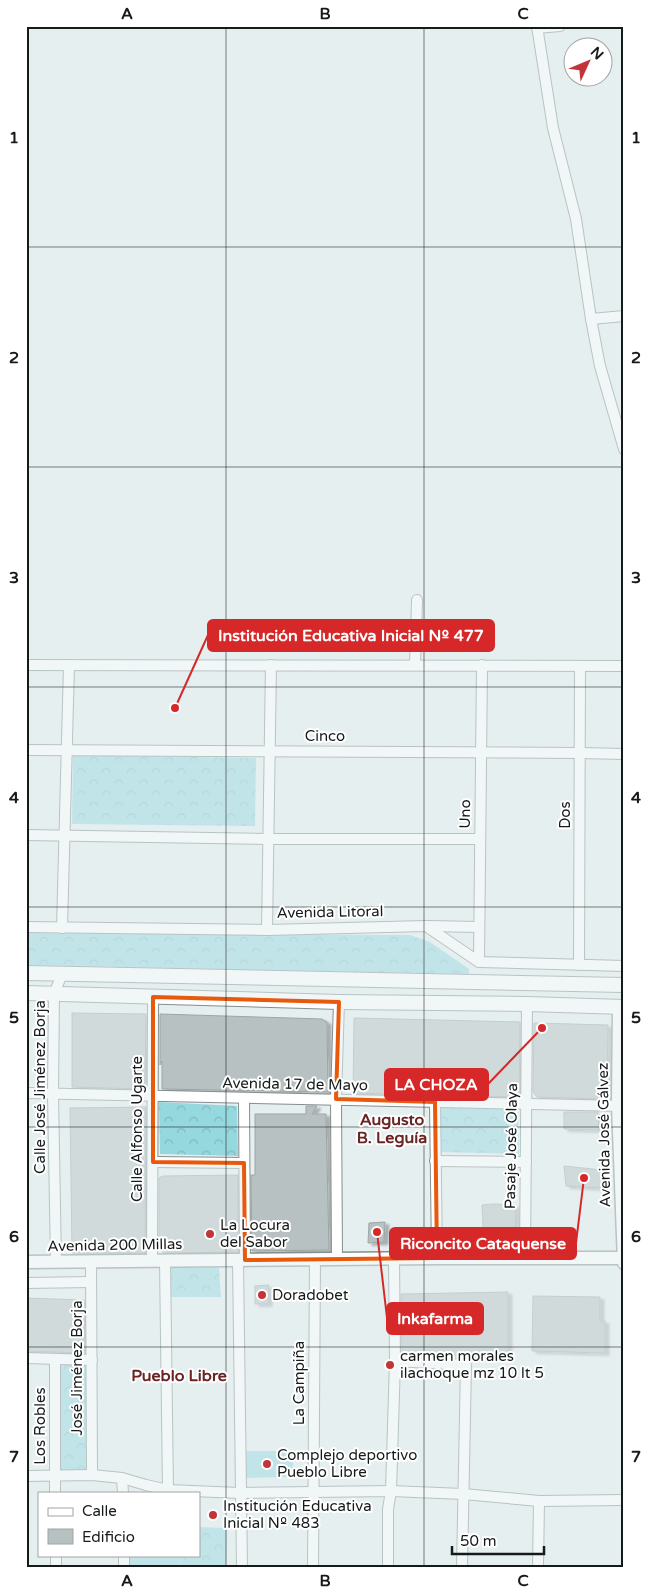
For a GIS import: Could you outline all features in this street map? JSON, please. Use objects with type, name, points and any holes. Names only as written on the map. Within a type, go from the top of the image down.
[{"type":"main road","points":[[26,973],[624,985]]},
{"type":"main road","points":[[26,993],[339,1002],[621,1007]]},
{"type":"street","points":[[560,26],[537,27],[552,128],[576,219],[600,366],[624,449]]},
{"type":"street","points":[[591,319],[624,316]]},
{"type":"street","points":[[415,665],[417,600]]},
{"type":"street","points":[[26,665],[624,666]]},
{"type":"street","points":[[62,928],[69,665]]},
{"type":"street","name":"Uno","points":[[478,962],[482,665]]},
{"type":"street","points":[[267,930],[271,666]]},
{"type":"street","name":"Dos","points":[[579,965],[580,666]]},
{"type":"street","name":"Cinco","points":[[26,750],[624,754]]},
{"type":"street","points":[[26,835],[480,840]]},
{"type":"street","points":[[426,926],[478,962],[624,966]]},
{"type":"street","name":"Avenida Litoral","points":[[26,927],[267,930],[426,926],[479,927]]},
{"type":"street","name":"Calle José Jiménez Borja","points":[[56,1262],[53,1094],[54,994],[62,974]]},
{"type":"street","name":"Calle Alfonso Ugarte","points":[[153,996],[153,1162],[168,1490]]},
{"type":"street","points":[[338,1259],[336,1100],[339,1002]]},
{"type":"street","name":"Pasaje José Olaya","points":[[525,1259],[527,1004]]},
{"type":"street","name":"Avenida José Gálvez","points":[[621,1007],[624,1263]]},
{"type":"street","name":"Avenida 17 de Mayo","points":[[26,1093],[621,1106]]},
{"type":"street","points":[[242,1568],[240,1493],[244,1098]]},
{"type":"street","points":[[435,1102],[436,1258]]},
{"type":"street","points":[[435,1161],[526,1162]]},
{"type":"street","points":[[153,1162],[244,1163]]},
{"type":"street","name":"Avenida 200 Millas","points":[[26,1262],[624,1258]]},
{"type":"street","name":"La Campiña","points":[[313,1568],[315,1259]]},
{"type":"street","points":[[388,1568],[388,1509],[391,1491],[396,1361],[394,1259]]},
{"type":"street","name":"José Jiménez Borja","points":[[91,1261],[92,1475]]},
{"type":"street","points":[[26,1283],[91,1282]]},
{"type":"street","points":[[26,1358],[92,1360]]},
{"type":"street","name":"Los Robles","points":[[55,1359],[56,1492]]},
{"type":"street","points":[[396,1361],[466,1365],[462,1568]]},
{"type":"street","points":[[26,1476],[92,1475],[122,1478],[168,1490],[240,1493],[391,1491],[463,1494],[538,1501],[624,1500]]},
{"type":"street","points":[[122,1478],[123,1492]]},
{"type":"street","points":[[538,1501],[538,1568]]},
{"type":"highlighted area","points":[[153,997],[339,1002],[336,1099],[435,1102],[437,1258],[245,1260],[244,1163],[153,1162]]},
{"type":"green space","points":[[73,755],[256,758],[255,826],[72,824]]},
{"type":"green space","points":[[26,933],[410,935],[430,942],[469,969],[469,974],[26,965]]},
{"type":"green space","points":[[159,1102],[237,1106],[238,1156],[160,1154]]},
{"type":"green space","points":[[440,1106],[518,1108],[519,1154],[441,1152]]},
{"type":"green space","points":[[168,1268],[219,1268],[221,1297],[168,1297]]},
{"type":"green space","points":[[60,1364],[87,1364],[87,1472],[59,1472]]},
{"type":"green space","name":"Complejo deportivo Pueblo Libre","points":[[241,1451],[293,1451],[293,1477],[241,1478]]},
{"type":"green space","points":[[200,1527],[227,1528],[226,1568],[179,1568],[180,1556],[200,1556]]},
{"type":"green space","points":[[130,1556],[180,1556],[179,1568],[130,1568]]},
{"type":"building","points":[[72,1013],[146,1014],[145,1089],[72,1087]]},
{"type":"building","points":[[160,1014],[322,1019],[327,1022],[328,1092],[162,1089]]},
{"type":"building","points":[[354,1018],[520,1022],[519,1097],[353,1093]]},
{"type":"building","points":[[534,1023],[608,1025],[607,1096],[604,1099],[537,1097],[533,1092]]},
{"type":"building","points":[[306,1106],[317,1106],[312,1114],[326,1114],[329,1250],[252,1251],[251,1175],[255,1175],[255,1114],[306,1114]]},
{"type":"building","points":[[146,1107],[145,1253],[72,1253],[70,1108]]},
{"type":"building","points":[[564,1112],[598,1112],[599,1130],[564,1129]]},
{"type":"building","points":[[564,1166],[602,1170],[603,1188],[566,1186]]},
{"type":"building","points":[[238,1175],[238,1252],[164,1253],[159,1248],[159,1178],[163,1176]]},
{"type":"building","points":[[482,1205],[515,1205],[516,1243],[484,1245]]},
{"type":"building","points":[[385,1222],[384,1242],[368,1243],[369,1223]]},
{"type":"building","name":"Doradobet","points":[[269,1285],[268,1304],[255,1304],[255,1286]]},
{"type":"building","points":[[508,1292],[508,1356],[402,1354],[401,1294]]},
{"type":"building","points":[[533,1296],[600,1297],[600,1321],[605,1321],[605,1353],[532,1351]]},
{"type":"building","points":[[26,1298],[84,1300],[85,1353],[26,1351]]},
{"type":"place","name":"Institución Educativa Inicial Nº 477","points":[[175,708]]},
{"type":"place","name":"LA CHOZA","points":[[542,1028]]},
{"type":"place","name":"Riconcito Cataquense","points":[[584,1178]]},
{"type":"place","name":"Inkafarma","points":[[377,1232]]},
{"type":"place","name":"La Locura del Sabor","points":[[210,1234]]},
{"type":"place","name":"Doradobet","points":[[262,1295]]},
{"type":"place","name":"carmen morales ilachoque mz 10 lt 5","points":[[390,1365]]},
{"type":"place","name":"Complejo deportivo Pueblo Libre","points":[[267,1464]]},
{"type":"place","name":"Institución Educativa Inicial Nº 483","points":[[213,1515]]},
{"type":"district","name":"Augusto B. Leguía","points":[[392,1128]]},
{"type":"district","name":"Pueblo Libre","points":[[179,1375]]}]
